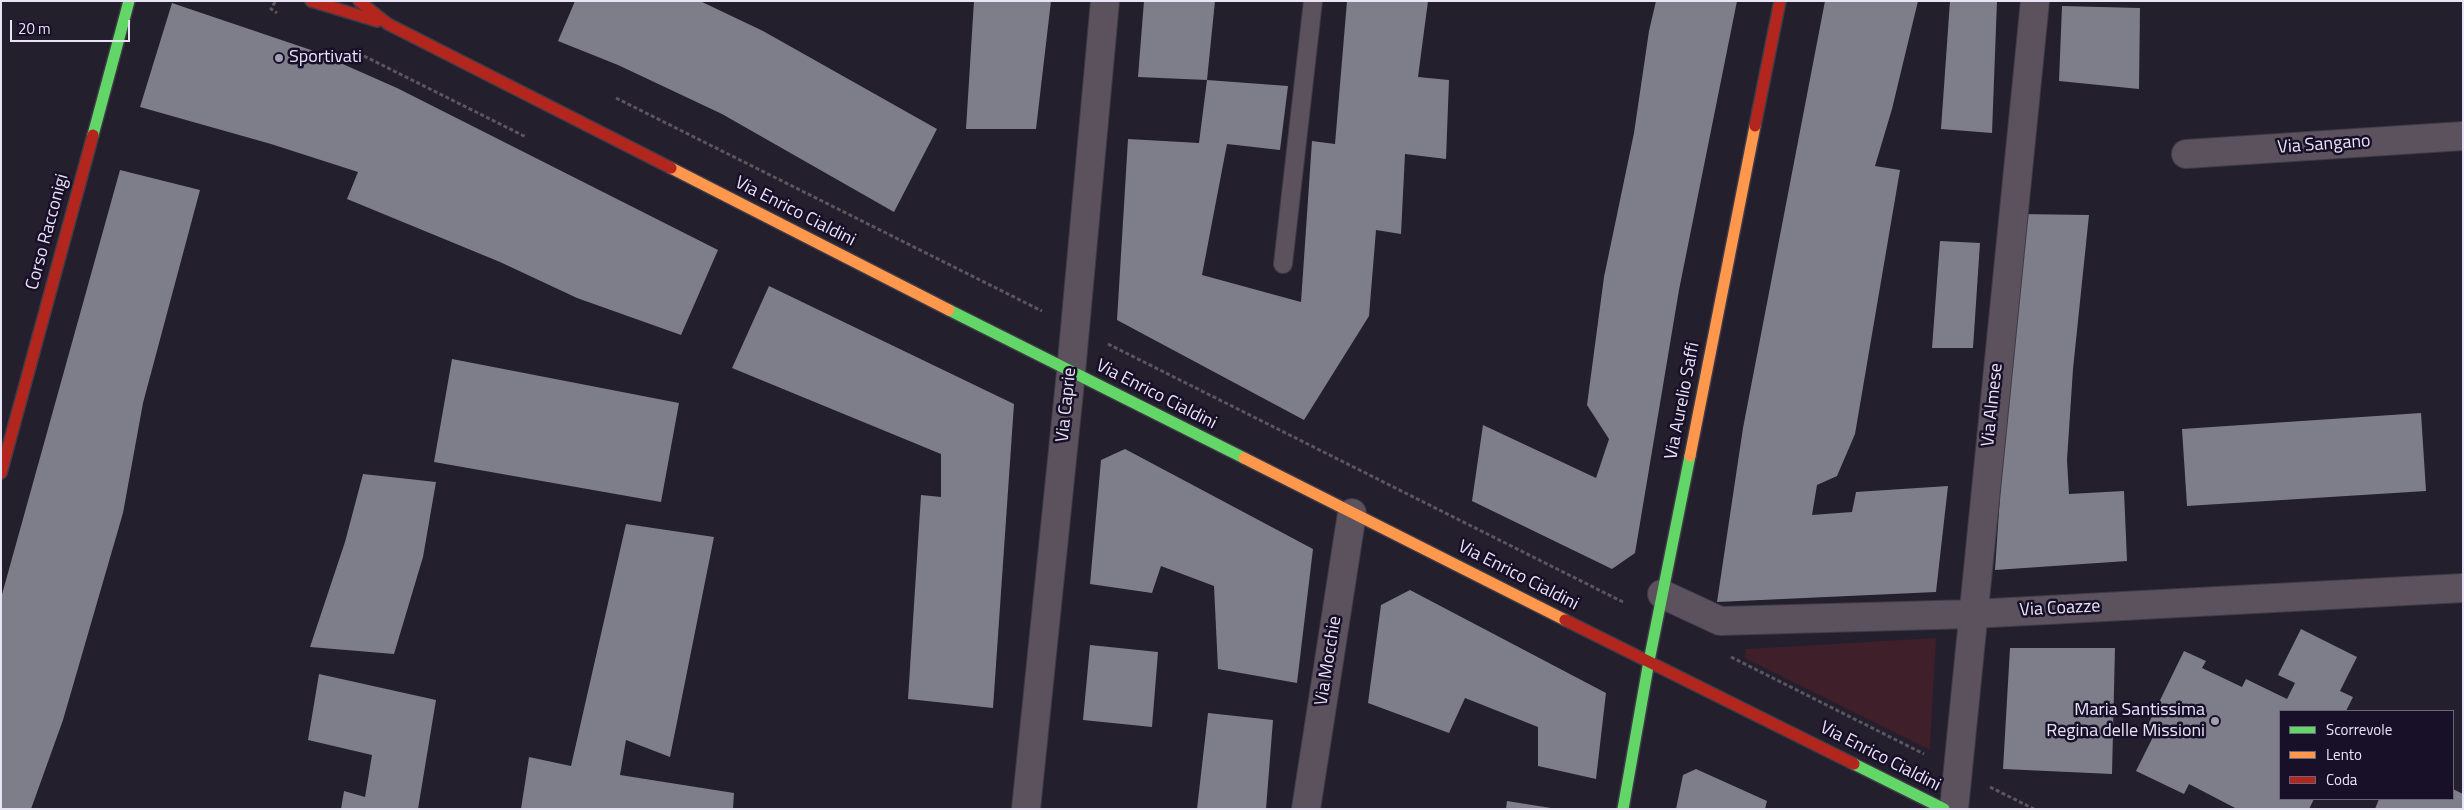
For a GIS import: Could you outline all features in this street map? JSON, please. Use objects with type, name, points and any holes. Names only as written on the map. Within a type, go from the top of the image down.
[{"type":"street","name":"Corso Racconigi","points":[[1,473],[129,1]]},
{"type":"street","points":[[311,1],[388,24]]},
{"type":"street","name":"Via Enrico Cialdini","points":[[359,1],[388,24],[1071,372],[1944,809]]},
{"type":"street","name":"Via Caprie","points":[[1026,809],[1071,372],[1105,1]]},
{"type":"street","name":"Via Aurelio Saffi","points":[[1623,809],[1648,661],[1780,1]]},
{"type":"street","name":"Via Almese","points":[[1954,809],[1972,614],[2035,1]]},
{"type":"street","name":"Via Sangano","points":[[2186,154],[2463,136]]},
{"type":"street","name":"Via Mocchie","points":[[1306,809],[1352,512]]},
{"type":"street","name":"Via Coazze","points":[[1660,607],[1720,621],[1972,614],[2463,588]]},
{"type":"lane","points":[[1283,264],[1313,1]]},
{"type":"path","points":[[271,9],[275,1]]},
{"type":"path","points":[[610,95],[1074,327],[1660,607]]},
{"type":"path","points":[[1728,655],[2034,809]]},
{"type":"shaded area","points":[[1936,638],[1930,750],[1745,658],[1746,649]]},
{"type":"building","points":[[575,1],[700,1],[763,31],[937,129],[894,212],[722,114],[618,65],[558,41]]},
{"type":"building","points":[[974,1],[1051,1],[1036,129],[966,129]]},
{"type":"building","points":[[1144,1],[1215,1],[1207,80],[1138,77]]},
{"type":"building","points":[[1347,1],[1428,1],[1418,77],[1449,80],[1446,159],[1405,154],[1401,234],[1376,230],[1369,316],[1304,420],[1117,320],[1128,139],[1199,143],[1207,80],[1288,86],[1280,150],[1227,144],[1202,275],[1301,302],[1312,141],[1335,144]]},
{"type":"building","points":[[1656,1],[1737,1],[1679,290],[1635,553],[1612,569],[1472,501],[1483,425],[1596,478],[1609,439],[1587,405],[1604,277],[1634,133],[1649,31]]},
{"type":"building","points":[[1825,1],[1918,1],[1892,109],[1875,166],[1900,170],[1855,434],[1837,476],[1817,485],[1812,515],[1852,512],[1856,492],[1948,486],[1936,592],[1717,602],[1743,428]]},
{"type":"building","points":[[1950,1],[1997,1],[1992,133],[1941,129]]},
{"type":"building","points":[[172,3],[311,50],[397,88],[718,250],[681,335],[577,298],[500,262],[347,199],[358,172],[271,144],[140,107]]},
{"type":"building","points":[[2062,6],[2140,8],[2139,89],[2059,81]]},
{"type":"building","points":[[120,170],[200,190],[143,403],[123,513],[63,720],[31,809],[1,809],[1,598]]},
{"type":"building","points":[[2019,214],[2089,215],[2073,369],[2067,460],[2069,494],[2124,491],[2127,561],[1995,570]]},
{"type":"building","points":[[1940,241],[1980,243],[1973,348],[1932,348]]},
{"type":"building","points":[[769,286],[1014,404],[993,708],[908,699],[921,495],[941,497],[941,454],[732,368]]},
{"type":"building","points":[[452,359],[679,403],[661,502],[434,462]]},
{"type":"building","points":[[2421,413],[2426,491],[2187,506],[2182,429]]},
{"type":"building","points":[[1125,449],[1313,549],[1297,683],[1218,669],[1214,586],[1161,566],[1152,593],[1090,584],[1101,460]]},
{"type":"building","points":[[363,474],[436,482],[423,557],[394,654],[310,647],[345,542]]},
{"type":"building","points":[[626,524],[714,537],[670,757],[626,740],[620,775],[734,793],[733,809],[521,809],[529,757],[571,766]]},
{"type":"building","points":[[1410,590],[1606,693],[1596,779],[1538,766],[1538,727],[1465,698],[1449,733],[1368,703],[1381,605]]},
{"type":"building","name":"Maria Santissima Regina delle Missioni","points":[[2301,629],[2357,657],[2340,691],[2353,697],[2346,710],[2279,710],[2279,800],[2314,800],[2309,809],[2237,809],[2189,784],[2184,794],[2136,771],[2154,735],[2145,731],[2184,651],[2206,661],[2202,668],[2242,687],[2246,679],[2287,699],[2295,683],[2278,675]]},
{"type":"building","points":[[1090,645],[1158,652],[1152,727],[1083,720]]},
{"type":"building","points":[[2010,648],[2115,648],[2112,774],[2003,769]]},
{"type":"building","points":[[319,674],[436,700],[418,809],[341,809],[344,791],[365,797],[372,755],[308,740]]},
{"type":"building","points":[[1208,713],[1273,720],[1266,809],[1197,809]]},
{"type":"building","points":[[1696,769],[1767,801],[1765,809],[1676,809],[1683,775]]},
{"type":"building","points":[[2454,790],[2463,794],[2463,809],[2375,809],[2379,800],[2454,800]]},
{"type":"building","points":[[1507,801],[1551,808],[1551,809],[1506,809]]},
{"type":"traffic: fast","points":[[93,135],[129,1]]},
{"type":"traffic: fast","points":[[949,310],[1244,458]]},
{"type":"traffic: fast","points":[[1623,809],[1649,661],[1690,456]]},
{"type":"traffic: fast","points":[[1854,764],[1944,809]]},
{"type":"traffic: slow","points":[[1690,456],[1755,126]]},
{"type":"traffic: slow","points":[[671,168],[949,310]]},
{"type":"traffic: slow","points":[[1244,458],[1565,620]]},
{"type":"traffic: jam","points":[[311,1],[377,21]]},
{"type":"traffic: jam","points":[[359,1],[388,24],[671,168]]},
{"type":"traffic: jam","points":[[1755,126],[1780,1]]},
{"type":"traffic: jam","points":[[1,473],[93,135]]},
{"type":"traffic: jam","points":[[1565,620],[1854,764]]},
{"type":"place","name":"Sportivati","points":[[279,58]]},
{"type":"place","name":"Maria Santissima Regina delle Missioni","points":[[2215,721]]}]
